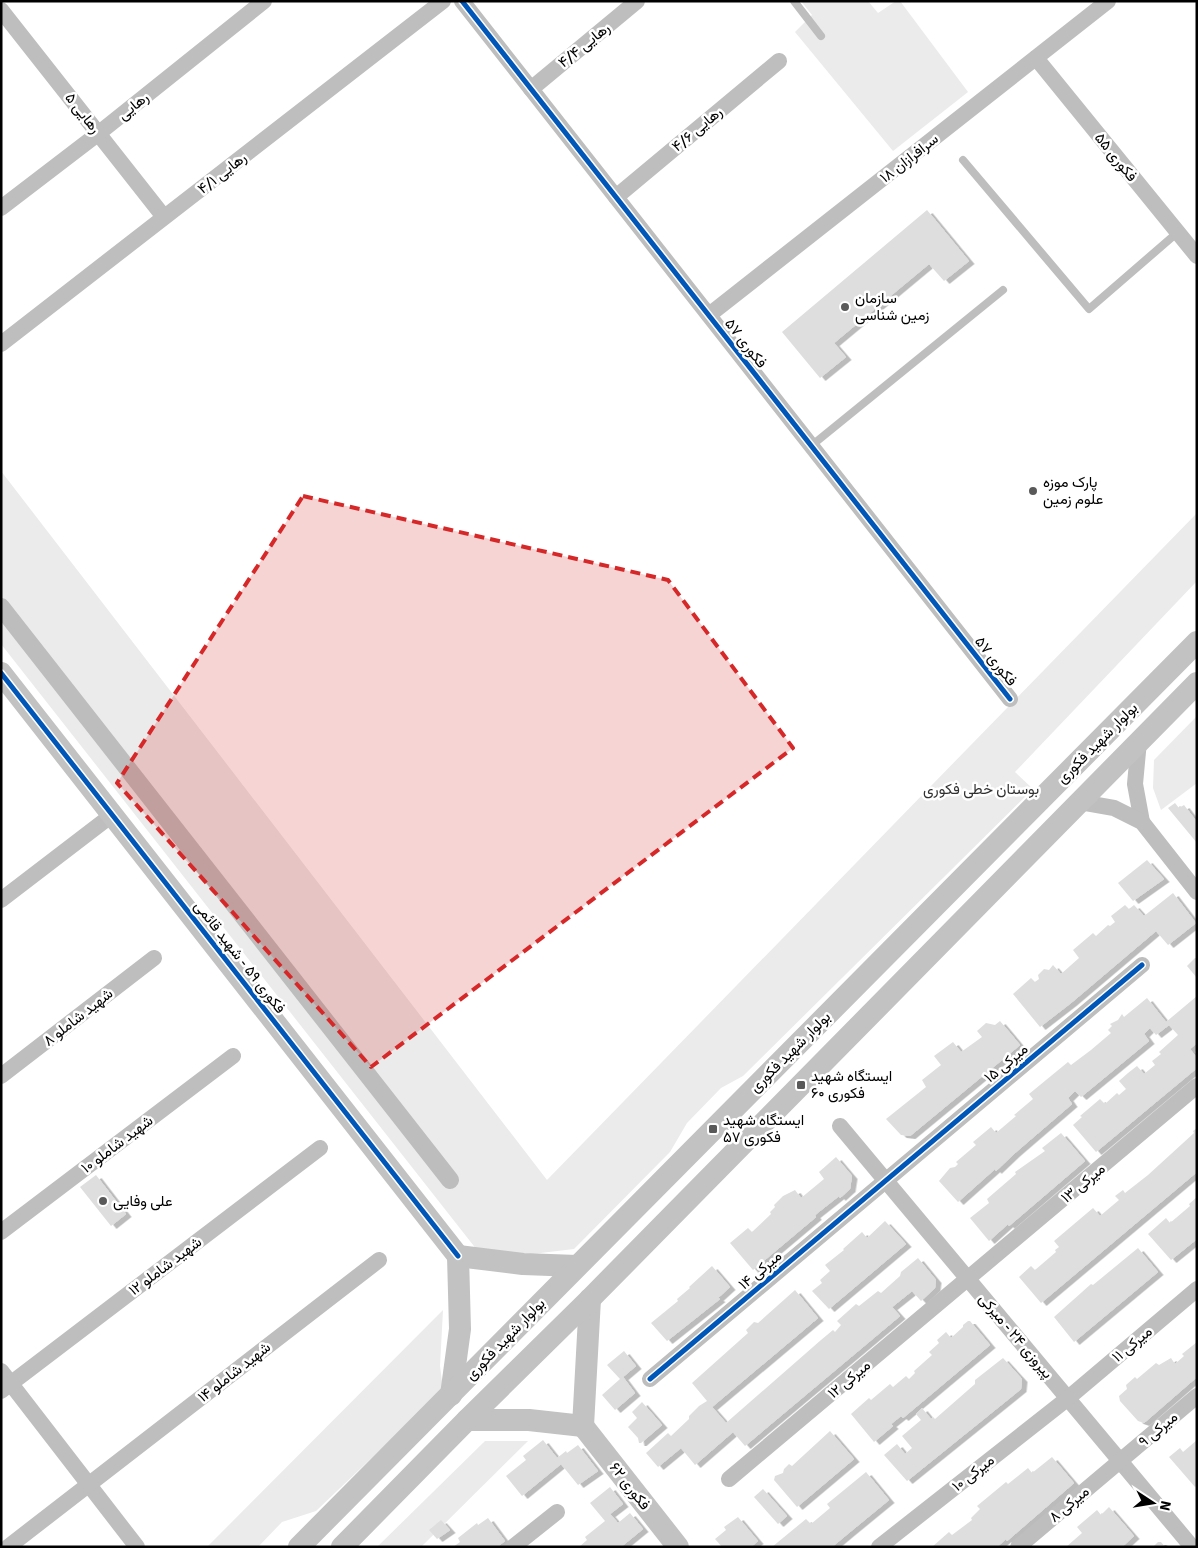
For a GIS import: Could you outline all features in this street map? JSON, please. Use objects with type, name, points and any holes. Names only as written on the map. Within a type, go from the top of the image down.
[{"type":"main road","name":"بولوار شهید فکوری","points":[[299,1547],[1197,642]]},
{"type":"main road","name":"فکوری ۵۹ - شهید قائمی","points":[[1,673],[458,1256]]},
{"type":"main road","name":"بولوار شهید فکوری","points":[[342,1547],[1197,683]]},
{"type":"main road","points":[[451,1394],[460,1329],[458,1256],[523,1264],[577,1266]]},
{"type":"main road","points":[[467,1420],[529,1420],[583,1426],[590,1298]]},
{"type":"main road","name":"فکوری ۶۲","points":[[583,1426],[678,1547]]},
{"type":"street","name":"رهایی","points":[[1,208],[99,133],[264,1]]},
{"type":"street","name":"رهایی ۴/۱","points":[[1,344],[443,1]]},
{"type":"street","name":"فکوری ۵۷","points":[[462,1],[1010,699]]},
{"type":"street","name":"رهایی ۴/۴","points":[[531,89],[637,1]]},
{"type":"street","name":"سرافرازان ۱۸","points":[[709,315],[1108,1]]},
{"type":"street","name":"رهایی ۵","points":[[1,10],[164,217]]},
{"type":"street","name":"فکوری ۵۵","points":[[1036,58],[1197,256]]},
{"type":"street","name":"رهایی ۴/۶","points":[[616,197],[779,61]]},
{"type":"street","points":[[1139,742],[1136,784],[1142,822]]},
{"type":"street","points":[[1080,802],[1114,808],[1142,822],[1194,884]]},
{"type":"street","points":[[1,900],[112,814]]},
{"type":"street","name":"شهید شاملو ۸","points":[[1,1076],[154,958]]},
{"type":"street","name":"میرکی ۱۵","points":[[886,1180],[1142,965]]},
{"type":"street","name":"شهید شاملو ۱۰","points":[[1,1232],[233,1056]]},
{"type":"street","name":"میرکی ۱۳","points":[[968,1279],[1197,1086]]},
{"type":"street","name":"پیروزی ۲۴ - میرکی","points":[[840,1126],[1192,1547]]},
{"type":"street","name":"شهید شاملو ۱۲","points":[[4,1382],[320,1148]]},
{"type":"street","name":"میرکی ۱۴","points":[[650,1379],[886,1180]]},
{"type":"street","name":"شهید شاملو ۱۴","points":[[8,1547],[379,1260]]},
{"type":"street","name":"میرکی ۱۲","points":[[729,1479],[968,1279]]},
{"type":"street","name":"میرکی ۱۱","points":[[1067,1399],[1197,1290]]},
{"type":"street","points":[[4,1382],[137,1547]]},
{"type":"street","name":"میرکی ۹","points":[[1120,1461],[1197,1396]]},
{"type":"street","name":"میرکی ۱۰","points":[[879,1547],[1067,1399]]},
{"type":"street","name":"میرکی ۸","points":[[1018,1547],[1120,1461]]},
{"type":"street","points":[[513,1547],[557,1512]]},
{"type":"lane","points":[[794,1],[821,36]]},
{"type":"lane","points":[[963,160],[1089,309],[1178,232]]},
{"type":"lane","points":[[811,446],[1003,290]]},
{"type":"highlighted area","points":[[303,496],[668,580],[793,748],[371,1067],[117,783]]},
{"type":"green space","points":[[801,1],[868,1],[878,13],[896,1],[900,1],[968,92],[893,151],[795,32],[812,15]]},
{"type":"green space","name":"بوستان خطی فکوری","points":[[1,471],[547,1180],[1197,513],[1197,581],[1015,772],[1033,789],[743,1076],[721,1088],[687,1123],[670,1152],[574,1249],[532,1254],[477,1250],[1,644]]},
{"type":"green space","points":[[1197,716],[1197,783],[1161,810],[1153,788],[1154,760]]},
{"type":"green space","points":[[443,1310],[440,1366],[443,1390],[316,1511],[282,1522],[258,1547],[207,1547]]},
{"type":"green space","points":[[485,1441],[528,1441],[421,1547],[377,1547]]},
{"type":"building","name":"سازمان زمین شناسی","points":[[927,210],[969,261],[944,281],[929,264],[834,343],[846,357],[820,378],[782,332]]},
{"type":"building","points":[[1175,803],[1179,808],[1184,805],[1197,822],[1197,843],[1168,808]]},
{"type":"building","points":[[1147,860],[1164,879],[1133,901],[1118,883]]},
{"type":"building","points":[[1173,893],[1196,923],[1168,945],[1156,931],[1040,1027],[1013,994],[1031,978],[1035,982],[1039,979],[1038,975],[1044,969],[1049,970],[1053,965],[1061,974],[1079,958],[1073,950],[1093,933],[1096,936],[1108,925],[1110,926],[1115,922],[1111,916],[1125,905],[1129,909],[1134,905],[1144,916]]},
{"type":"building","points":[[1197,958],[1197,978],[1187,966]]},
{"type":"building","points":[[1197,996],[1197,1043],[1190,1049],[1197,1058],[1197,1068],[1096,1152],[1073,1125],[1082,1117],[1080,1116],[1100,1099],[1105,1104],[1117,1093],[1119,1095],[1126,1089],[1119,1081],[1137,1066],[1144,1074],[1155,1065],[1152,1061],[1178,1035],[1169,1025],[1156,1035],[1150,1028],[1144,1034],[1149,1041],[1081,1097],[1075,1091],[1068,1098],[1072,1104],[958,1202],[939,1181],[950,1168],[958,1164],[956,1162],[976,1145],[973,1142],[991,1127],[996,1133],[1033,1099],[1029,1094],[1068,1062],[1071,1065],[1111,1033],[1108,1030],[1112,1026],[1110,1024],[1118,1020],[1122,1014],[1124,1017],[1147,998],[1166,1022]]},
{"type":"building","points":[[1000,1021],[1020,1045],[910,1136],[901,1135],[886,1119],[926,1087],[922,1080],[941,1065],[934,1056],[953,1042],[961,1052],[982,1037],[977,1031],[986,1023],[995,1025]]},
{"type":"building","points":[[1197,1128],[1197,1172],[1041,1303],[1019,1277],[1031,1266],[1035,1270],[1056,1252],[1055,1250],[1059,1247],[1054,1241],[1093,1208],[1100,1216],[1119,1200],[1115,1196],[1123,1190],[1125,1193],[1148,1175],[1194,1133],[1193,1131]]},
{"type":"building","points":[[1061,1133],[1085,1161],[989,1241],[970,1218],[989,1203],[987,1199],[1016,1174],[1015,1172],[1045,1151],[1042,1148]]},
{"type":"building","points":[[836,1157],[852,1176],[850,1189],[815,1215],[816,1217],[753,1270],[730,1243],[748,1228],[752,1232],[771,1214],[770,1212],[775,1207],[774,1205],[783,1196],[795,1190],[801,1198],[824,1179],[819,1172]]},
{"type":"building","name":"علی وفایی","points":[[96,1175],[126,1214],[111,1226],[80,1187]]},
{"type":"building","points":[[1197,1197],[1197,1239],[1171,1260],[1148,1234],[1166,1218],[1170,1223],[1190,1206],[1189,1204]]},
{"type":"building","points":[[885,1221],[906,1244],[829,1309],[812,1291],[822,1283],[820,1280],[830,1271],[825,1265],[862,1232],[867,1238]]},
{"type":"building","points":[[1138,1248],[1158,1272],[1074,1342],[1054,1317],[1091,1284],[1093,1285]]},
{"type":"building","points":[[918,1258],[936,1280],[935,1288],[921,1301],[912,1291],[892,1307],[900,1316],[745,1446],[733,1432],[695,1465],[681,1448],[658,1467],[646,1453],[668,1433],[671,1436],[689,1419],[689,1416],[699,1406],[707,1401],[692,1383],[748,1333],[746,1330],[754,1322],[758,1323],[795,1290],[818,1318],[712,1407],[726,1423],[821,1340],[833,1330],[835,1332],[841,1325],[837,1321],[856,1304],[859,1306],[878,1291],[881,1293],[900,1276],[901,1272]]},
{"type":"building","points":[[712,1266],[730,1287],[718,1298],[720,1299],[667,1341],[651,1323],[678,1301],[677,1299]]},
{"type":"building","points":[[968,1321],[990,1345],[903,1418],[901,1416],[891,1424],[893,1426],[874,1442],[851,1414],[869,1398],[871,1400],[890,1384],[893,1387],[906,1376],[909,1379],[915,1373],[914,1371],[932,1355],[929,1352],[939,1343],[937,1340],[946,1332],[951,1338]]},
{"type":"building","points":[[1197,1342],[1197,1377],[1144,1423],[1138,1421],[1120,1401],[1119,1396],[1127,1389],[1126,1385],[1135,1377],[1137,1379],[1156,1363],[1159,1365],[1171,1358],[1175,1364],[1184,1356],[1182,1354]]},
{"type":"building","points":[[624,1351],[636,1366],[623,1377],[635,1393],[615,1410],[602,1395],[620,1379],[607,1365]]},
{"type":"building","points":[[1003,1358],[1022,1379],[1021,1389],[907,1481],[884,1455],[897,1444],[905,1454],[912,1448],[902,1436],[921,1420],[916,1414],[922,1408],[931,1419],[933,1417],[935,1419],[975,1384],[975,1380]]},
{"type":"building","points":[[642,1402],[662,1425],[639,1443],[638,1438],[628,1427],[637,1418],[632,1412]]},
{"type":"building","points":[[830,1431],[854,1459],[797,1507],[774,1480],[775,1476],[783,1473],[789,1464],[792,1466]]},
{"type":"building","points":[[543,1440],[557,1458],[578,1445],[598,1471],[578,1485],[561,1464],[522,1496],[506,1476],[526,1460],[523,1456]]},
{"type":"building","points":[[1197,1440],[1197,1485],[1195,1487],[1169,1457],[1180,1448],[1183,1452]]},
{"type":"building","points":[[1052,1457],[1074,1483],[1007,1541],[1006,1539],[997,1547],[932,1547],[949,1532],[952,1535],[972,1520],[971,1518],[980,1509],[977,1506],[1006,1482],[1008,1484],[1028,1468],[1032,1473]]},
{"type":"building","points":[[866,1472],[889,1500],[832,1547],[772,1547],[806,1519],[811,1524],[830,1508],[827,1504]]},
{"type":"building","points":[[610,1487],[623,1504],[610,1514],[618,1523],[630,1513],[643,1529],[621,1547],[579,1547],[587,1540],[585,1537],[605,1521],[590,1503]]},
{"type":"building","points":[[763,1489],[787,1516],[778,1524],[754,1497]]},
{"type":"building","points":[[1109,1507],[1134,1536],[1122,1547],[1066,1547],[1082,1533],[1077,1527],[1097,1510],[1101,1515]]},
{"type":"building","points":[[738,1517],[758,1541],[751,1547],[722,1547],[715,1539],[726,1530],[724,1527]]},
{"type":"building","points":[[488,1518],[505,1541],[497,1547],[453,1547],[460,1542],[458,1538],[477,1523],[478,1525]]},
{"type":"building","points":[[441,1520],[450,1530],[437,1539],[429,1530]]},
{"type":"building","points":[[1158,1542],[1161,1542],[1165,1547],[1153,1547]]},
{"type":"waterway","points":[[1,607],[450,1180]]},
{"type":"cycle path","points":[[462,1],[1010,699]]},
{"type":"cycle path","points":[[1,673],[458,1256]]},
{"type":"cycle path","points":[[650,1379],[1142,965]]},
{"type":"place","name":"سازمان زمین شناسی","points":[[845,307]]},
{"type":"place","name":"پارک موزه علوم زمین","points":[[1033,491]]},
{"type":"place","name":"ایستگاه شهید فکوری ۶۰","points":[[801,1085]]},
{"type":"place","name":"ایستگاه شهید فکوری ۵۷","points":[[713,1129]]},
{"type":"place","name":"علی وفایی","points":[[103,1201]]}]
